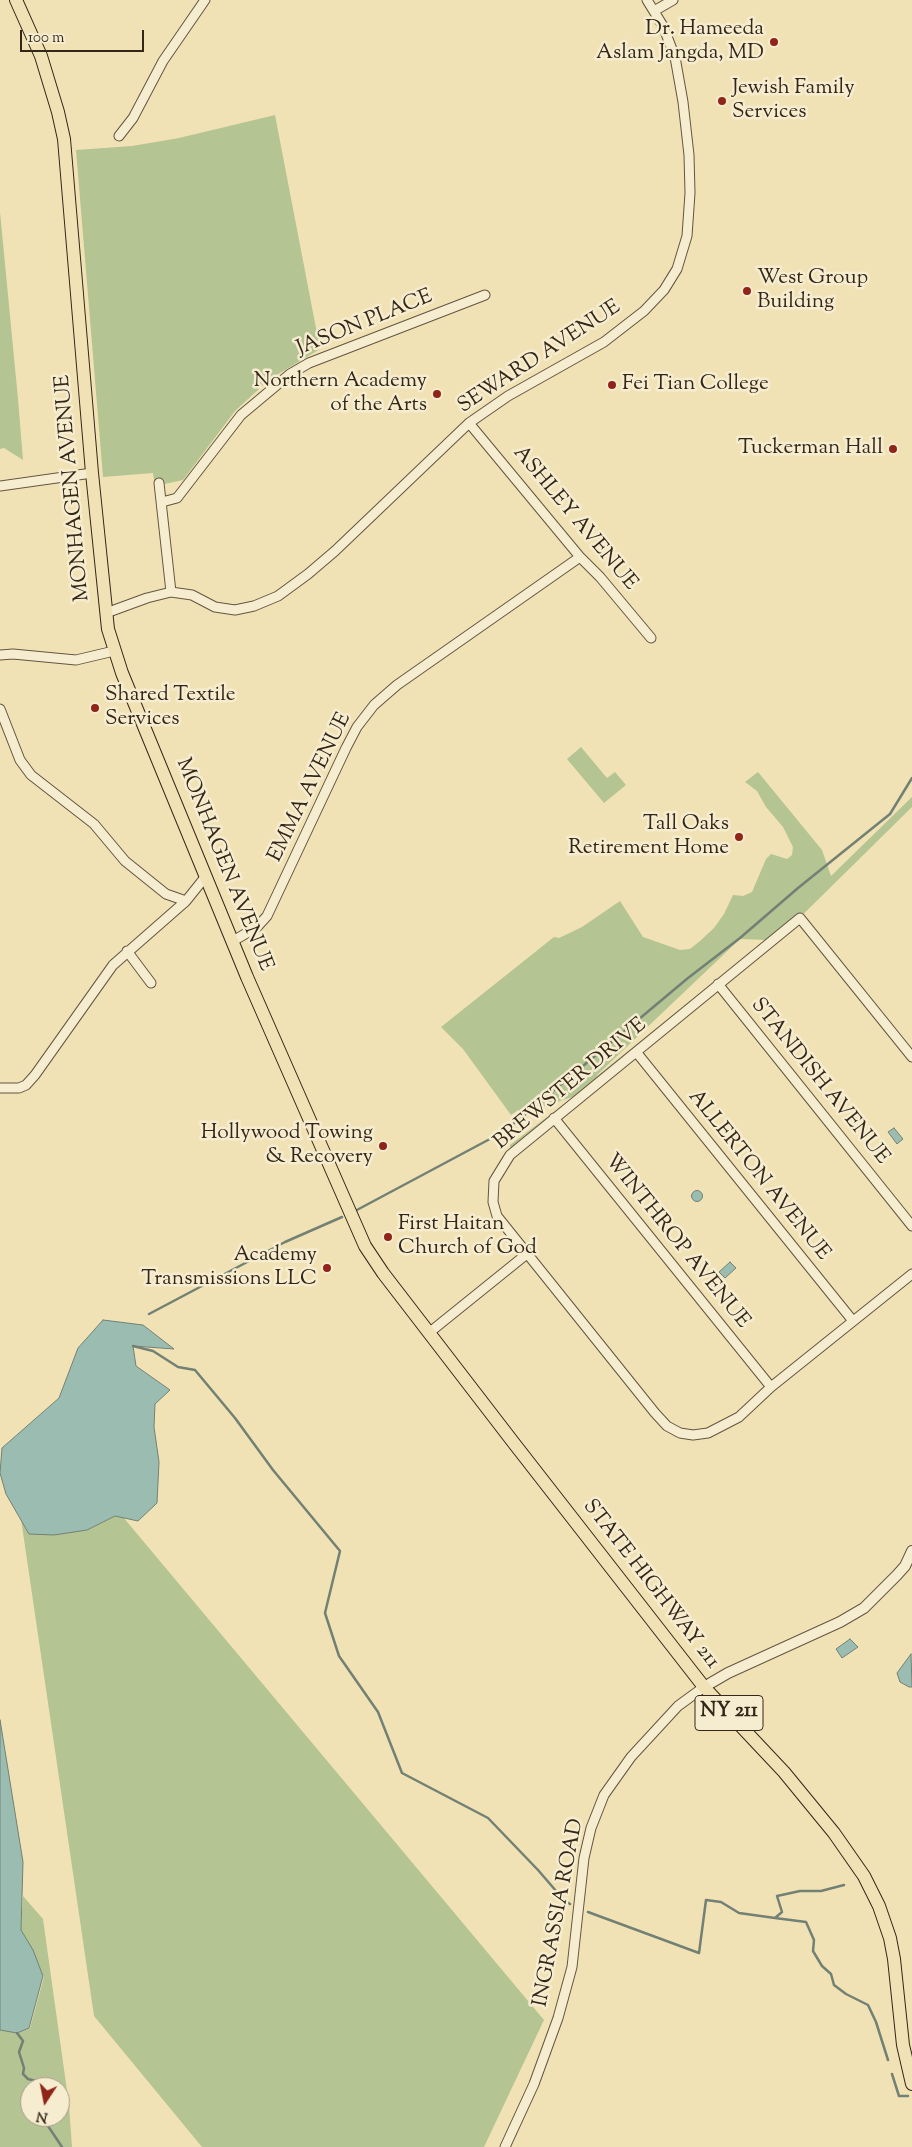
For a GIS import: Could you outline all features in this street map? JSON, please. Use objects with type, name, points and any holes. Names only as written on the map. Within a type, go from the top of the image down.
[{"type":"main road","name":"MONHAGEN AVENUE","points":[[16,0],[41,56],[64,139],[92,473],[106,613],[114,651],[233,942],[356,1230],[383,1273],[464,1377]]},
{"type":"main road","name":"STATE HIGHWAY 211","points":[[464,1377],[704,1687],[784,1772],[834,1833],[864,1876],[879,1906],[890,1938],[897,1979],[903,2045],[912,2084]]},
{"type":"street","points":[[119,136],[133,118],[164,61],[205,0]]},
{"type":"street","name":"SEWARD AVENUE","points":[[106,613],[147,598],[171,592],[192,595],[215,607],[235,610],[254,606],[278,596],[308,574],[334,551],[469,423],[501,401],[609,338],[664,290],[677,269],[685,245],[689,224],[689,155],[677,66],[668,36],[647,0]]},
{"type":"street","points":[[654,10],[673,0]]},
{"type":"street","name":"JASON PLACE","points":[[162,502],[177,498],[241,416],[290,374],[309,364],[485,295]]},
{"type":"street","name":"ASHLEY AVENUE","points":[[469,423],[580,557],[600,577],[651,638]]},
{"type":"street","points":[[0,486],[92,473]]},
{"type":"street","points":[[159,483],[171,592]]},
{"type":"street","name":"EMMA AVENUE","points":[[233,942],[257,927],[267,916],[346,748],[357,727],[374,706],[397,685],[580,557]]},
{"type":"street","points":[[0,655],[13,654],[76,660],[114,651]]},
{"type":"street","points":[[0,709],[20,760],[31,775],[94,824],[126,861],[166,894],[186,901]]},
{"type":"street","points":[[0,1088],[19,1088],[26,1085],[113,965],[186,901],[206,876]]},
{"type":"street","name":"BREWSTER DRIVE","points":[[912,1056],[800,918],[510,1155],[494,1181],[493,1202],[497,1216],[655,1413],[667,1426],[680,1433],[693,1435],[719,1428],[739,1417],[771,1387],[912,1274]]},
{"type":"street","points":[[127,951],[151,983]]},
{"type":"street","name":"STANDISH AVENUE","points":[[718,984],[912,1226]]},
{"type":"street","name":"ALLERTON AVENUE","points":[[636,1053],[853,1321]]},
{"type":"street","name":"WINTHROP AVENUE","points":[[554,1118],[771,1387]]},
{"type":"street","points":[[430,1332],[528,1253]]},
{"type":"street","points":[[704,1687],[728,1673],[840,1622],[864,1608],[905,1566],[912,1551]]},
{"type":"street","name":"INGRASSIA ROAD","points":[[505,2147],[534,2084],[558,2018],[575,1948],[584,1858],[591,1828],[604,1795],[639,1747],[678,1706],[704,1687]]},
{"type":"green space","points":[[275,115],[320,349],[270,379],[235,411],[183,480],[155,486],[153,473],[103,477],[76,150],[132,146],[179,138]]},
{"type":"green space","points":[[0,212],[23,460],[4,448],[0,449]]},
{"type":"green space","points":[[581,747],[607,778],[615,772],[626,785],[604,803],[567,759]]},
{"type":"green space","points":[[758,772],[822,850],[831,876],[912,797],[912,807],[772,945],[510,1150],[510,1145],[575,1096],[522,1114],[518,1110],[511,1115],[463,1049],[441,1027],[554,937],[559,938],[582,927],[620,901],[643,937],[680,950],[690,949],[700,941],[714,928],[724,914],[733,895],[743,896],[752,892],[766,859],[771,854],[787,859],[792,855],[793,847],[783,827],[766,807],[757,791],[745,782]],"holes":[[[740,939],[766,940],[597,1076]]]},
{"type":"green space","points":[[115,1516],[123,1517],[544,2020],[484,2147],[202,2147],[94,2016],[21,1519],[29,1534],[87,1530]]},
{"type":"green space","points":[[23,1896],[43,1919],[65,2077],[20,2077],[20,2127],[70,2127],[70,2119],[72,2147],[0,2147],[0,2030],[17,2033],[30,2028],[44,1977],[21,1930]]},
{"type":"water","points":[[894,1128],[903,1139],[897,1144],[888,1132]]},
{"type":"water","points":[[697,1190],[703,1196],[697,1202],[691,1196]]},
{"type":"water","points":[[730,1262],[736,1268],[725,1278],[719,1272]]},
{"type":"water","points":[[103,1320],[143,1325],[174,1349],[133,1346],[136,1366],[170,1390],[155,1404],[154,1427],[159,1462],[157,1503],[138,1521],[115,1516],[87,1530],[54,1535],[29,1534],[6,1494],[0,1473],[2,1448],[59,1398],[78,1348]]},
{"type":"water","points":[[850,1639],[858,1647],[842,1658],[836,1649]]},
{"type":"water","points":[[911,1654],[912,1687],[909,1687],[900,1682],[897,1673]]},
{"type":"water","points":[[0,1720],[23,1862],[21,1930],[33,1950],[43,1976],[29,2028],[17,2033],[0,2030]]},
{"type":"waterway","points":[[355,1211],[503,1132],[688,978],[740,938],[798,888],[890,814],[912,778]]},
{"type":"waterway","points":[[149,1314],[285,1242],[342,1217]]},
{"type":"waterway","points":[[133,1346],[153,1351],[178,1367],[195,1370],[235,1418],[273,1470],[340,1551],[325,1613],[339,1656],[378,1712],[402,1773],[488,1818],[563,1899],[570,1904]]},
{"type":"waterway","points":[[588,1912],[699,1953],[706,1900],[721,1902],[739,1913],[775,1918],[782,1912],[777,1896],[800,1891],[821,1891],[844,1885]]},
{"type":"waterway","points":[[775,1918],[806,1922],[814,1940],[813,1951],[822,1966],[831,1974],[834,1985],[846,1994],[868,2005],[876,2022],[888,2060]]},
{"type":"waterway","points":[[17,2033],[23,2041],[19,2052],[24,2068],[23,2074],[26,2077]]},
{"type":"waterway","points":[[892,2074],[899,2096],[908,2096]]},
{"type":"waterway","points":[[49,2127],[62,2147]]},
{"type":"place","name":"Dr. Hameeda Aslam Jangda, MD","points":[[774,42]]},
{"type":"place","name":"Jewish Family Services","points":[[722,101]]},
{"type":"place","name":"West Group Building","points":[[747,291]]},
{"type":"place","name":"Fei Tian College","points":[[612,385]]},
{"type":"place","name":"Northern Academy of the Arts","points":[[437,394]]},
{"type":"place","name":"Tuckerman Hall","points":[[893,449]]},
{"type":"place","name":"Shared Textile Services","points":[[95,708]]},
{"type":"place","name":"Tall Oaks Retirement Home","points":[[739,837]]},
{"type":"place","name":"Hollywood Towing & Recovery","points":[[383,1146]]},
{"type":"place","name":"First Haitan Church of God","points":[[388,1237]]},
{"type":"place","name":"Academy Transmissions LLC","points":[[327,1268]]}]
